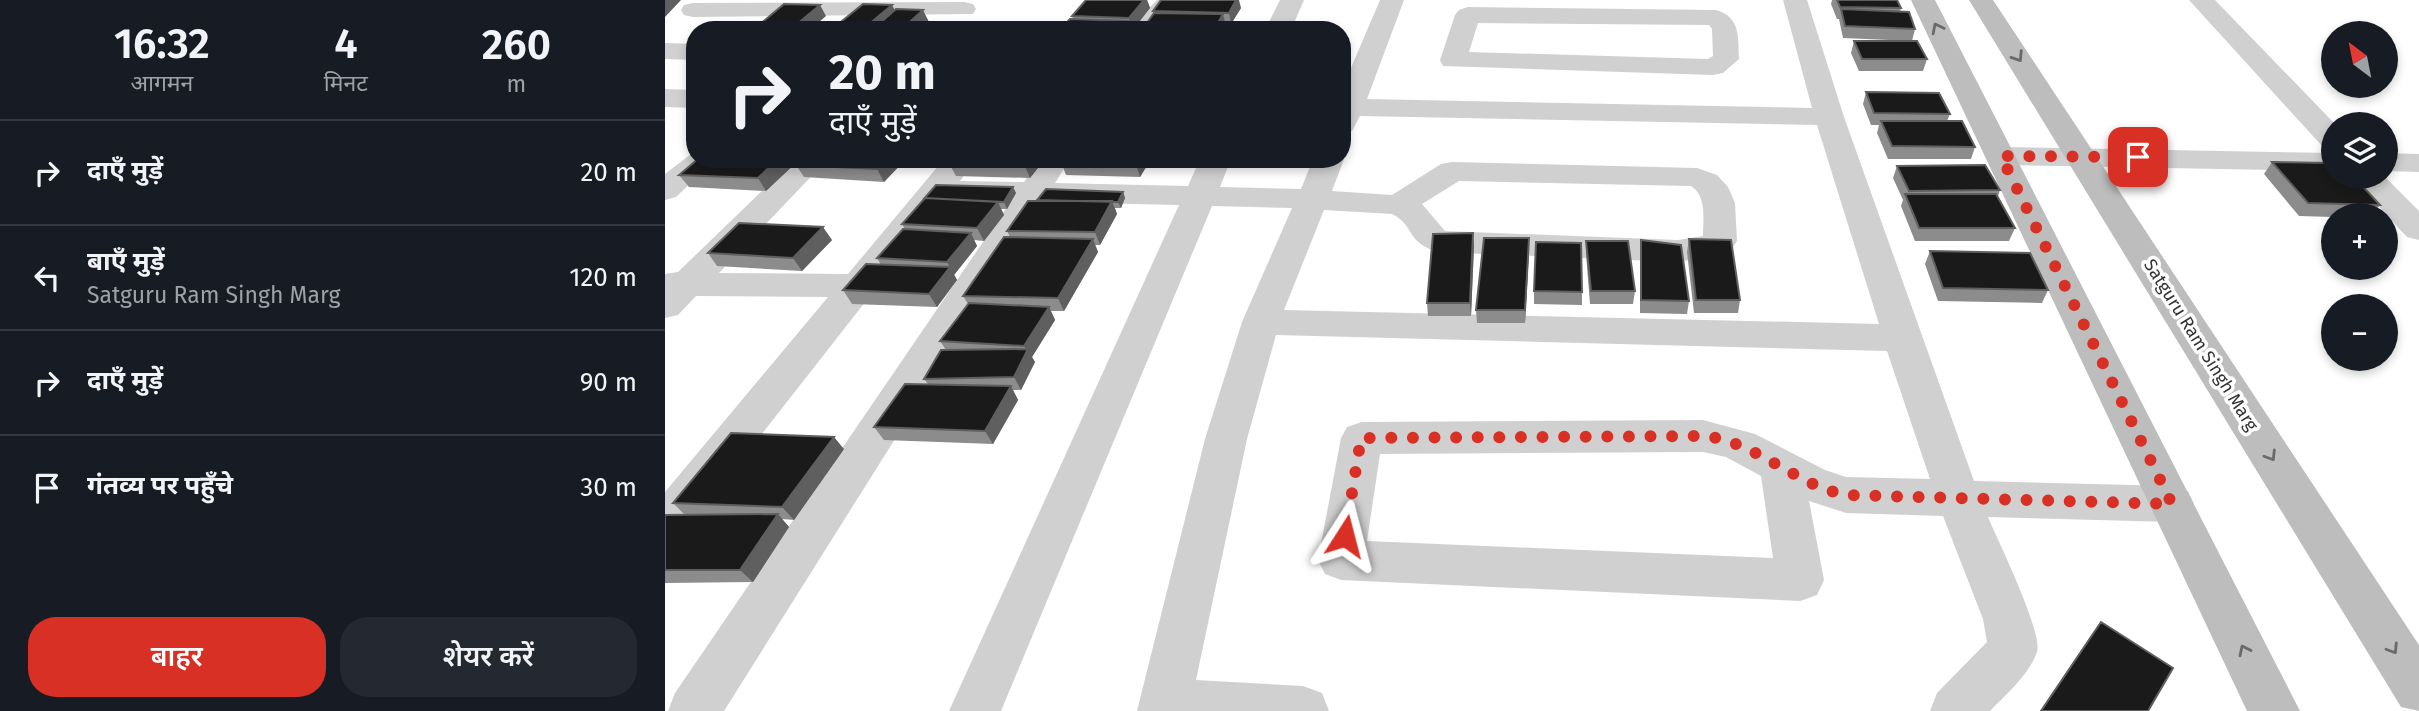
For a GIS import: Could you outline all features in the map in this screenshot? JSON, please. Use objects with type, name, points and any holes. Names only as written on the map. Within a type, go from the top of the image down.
[{"type":"main road","points":[[1923,0],[2274,711]]},
{"type":"main road","name":"Satguru Ram Singh Marg","points":[[1981,0],[2419,690]]},
{"type":"street","points":[[1146,21],[1171,0]]},
{"type":"street","points":[[1282,21],[1292,0]]},
{"type":"street","points":[[1351,103],[1392,0]]},
{"type":"street","points":[[1795,0],[1829,117],[1902,338],[1959,500],[2007,619],[2013,649],[1956,711]]},
{"type":"street","points":[[2201,0],[2321,127]]},
{"type":"street","points":[[1598,8],[1716,18],[1725,27],[1726,59],[1713,67],[1453,60],[1468,15],[1598,8]]},
{"type":"street","points":[[692,11],[964,9]]},
{"type":"street","points":[[665,51],[686,52]]},
{"type":"street","points":[[665,98],[686,99]]},
{"type":"street","points":[[1351,116],[1829,117]]},
{"type":"street","points":[[2001,156],[2321,162]]},
{"type":"street","points":[[2398,162],[2419,163]]},
{"type":"street","points":[[665,190],[691,168]]},
{"type":"street","points":[[672,291],[803,168]]},
{"type":"street","points":[[665,524],[954,168]]},
{"type":"street","points":[[1303,711],[1165,707],[1227,439],[1261,322],[1325,168]]},
{"type":"street","points":[[936,189],[1045,176],[1207,177],[1313,199],[1398,205],[1413,212],[1429,236],[1439,241],[1678,251],[1706,247],[1720,241],[1717,193],[1710,183],[1697,177],[1452,171],[1398,205]]},
{"type":"street","points":[[694,711],[1045,176]]},
{"type":"street","points":[[975,711],[1207,177]]},
{"type":"street","points":[[2380,189],[2419,230]]},
{"type":"street","points":[[672,291],[857,286]]},
{"type":"street","points":[[1261,322],[1902,338]]},
{"type":"street","points":[[1781,468],[1800,580],[1341,560],[1361,438],[1703,436],[1733,442],[1781,468],[1812,486],[1846,495],[2172,504]]},
{"type":"building","points":[[1086,0],[1144,0],[1129,18],[1072,16]]},
{"type":"building","points":[[1161,0],[1236,0],[1229,13],[1153,11]]},
{"type":"building","points":[[1837,0],[1897,0],[1901,8],[1840,7]]},
{"type":"building","points":[[784,4],[820,5],[801,21],[764,21]]},
{"type":"building","points":[[863,4],[892,5],[873,21],[842,21]]},
{"type":"building","points":[[896,9],[923,10],[911,21],[882,21]]},
{"type":"building","points":[[1841,9],[1909,12],[1915,29],[1845,26]]},
{"type":"building","points":[[1154,13],[1223,14],[1219,21],[1148,21]]},
{"type":"building","points":[[1070,19],[1130,21],[1068,21]]},
{"type":"building","points":[[1854,41],[1917,41],[1927,59],[1862,59]]},
{"type":"building","points":[[1866,92],[1939,93],[1950,114],[1874,113]]},
{"type":"building","points":[[1881,121],[1962,121],[1975,147],[1892,146]]},
{"type":"building","points":[[2272,162],[2321,163],[2321,189],[2365,189],[2378,203],[2321,203],[2308,203]]},
{"type":"building","points":[[1985,165],[2000,190],[1909,191],[1897,166]]},
{"type":"building","points":[[687,168],[769,168],[758,178],[679,175]]},
{"type":"building","points":[[936,185],[1013,187],[1004,202],[923,200]]},
{"type":"building","points":[[1046,189],[1123,192],[1118,202],[1037,200]]},
{"type":"building","points":[[1905,194],[1996,194],[2015,228],[1919,228]]},
{"type":"building","points":[[925,198],[998,202],[977,228],[902,224]]},
{"type":"building","points":[[1028,201],[1112,201],[1095,232],[1007,231]]},
{"type":"building","points":[[739,223],[823,227],[793,258],[708,253]]},
{"type":"building","points":[[903,229],[971,233],[947,262],[877,258]]},
{"type":"building","points":[[1473,233],[1470,303],[1427,303],[1433,234]]},
{"type":"building","points":[[1004,237],[1093,239],[1058,298],[963,296]]},
{"type":"building","points":[[1484,238],[1529,238],[1525,310],[1476,310]]},
{"type":"building","points":[[1689,239],[1731,240],[1740,300],[1696,300]]},
{"type":"building","points":[[1641,240],[1681,245],[1689,301],[1641,300]]},
{"type":"building","points":[[1586,241],[1628,241],[1635,291],[1591,291]]},
{"type":"building","points":[[1536,242],[1581,243],[1582,292],[1534,291]]},
{"type":"building","points":[[1930,251],[2030,253],[2048,290],[1943,288]]},
{"type":"building","points":[[866,264],[950,267],[929,294],[843,290]]},
{"type":"building","points":[[969,303],[1049,307],[1024,346],[940,341]]},
{"type":"building","points":[[1028,349],[1014,377],[924,379],[941,350]]},
{"type":"building","points":[[905,384],[1011,386],[985,431],[874,427]]},
{"type":"building","points":[[731,433],[834,437],[782,507],[673,503]]},
{"type":"building","points":[[778,514],[740,570],[665,570],[665,515]]},
{"type":"building","points":[[2101,622],[2173,668],[2148,711],[2041,711]]},
{"type":"route","points":[[1345,536],[1361,438],[1703,436],[1733,442],[1812,486],[1846,495],[2172,504],[2001,156],[2138,157]]}]
